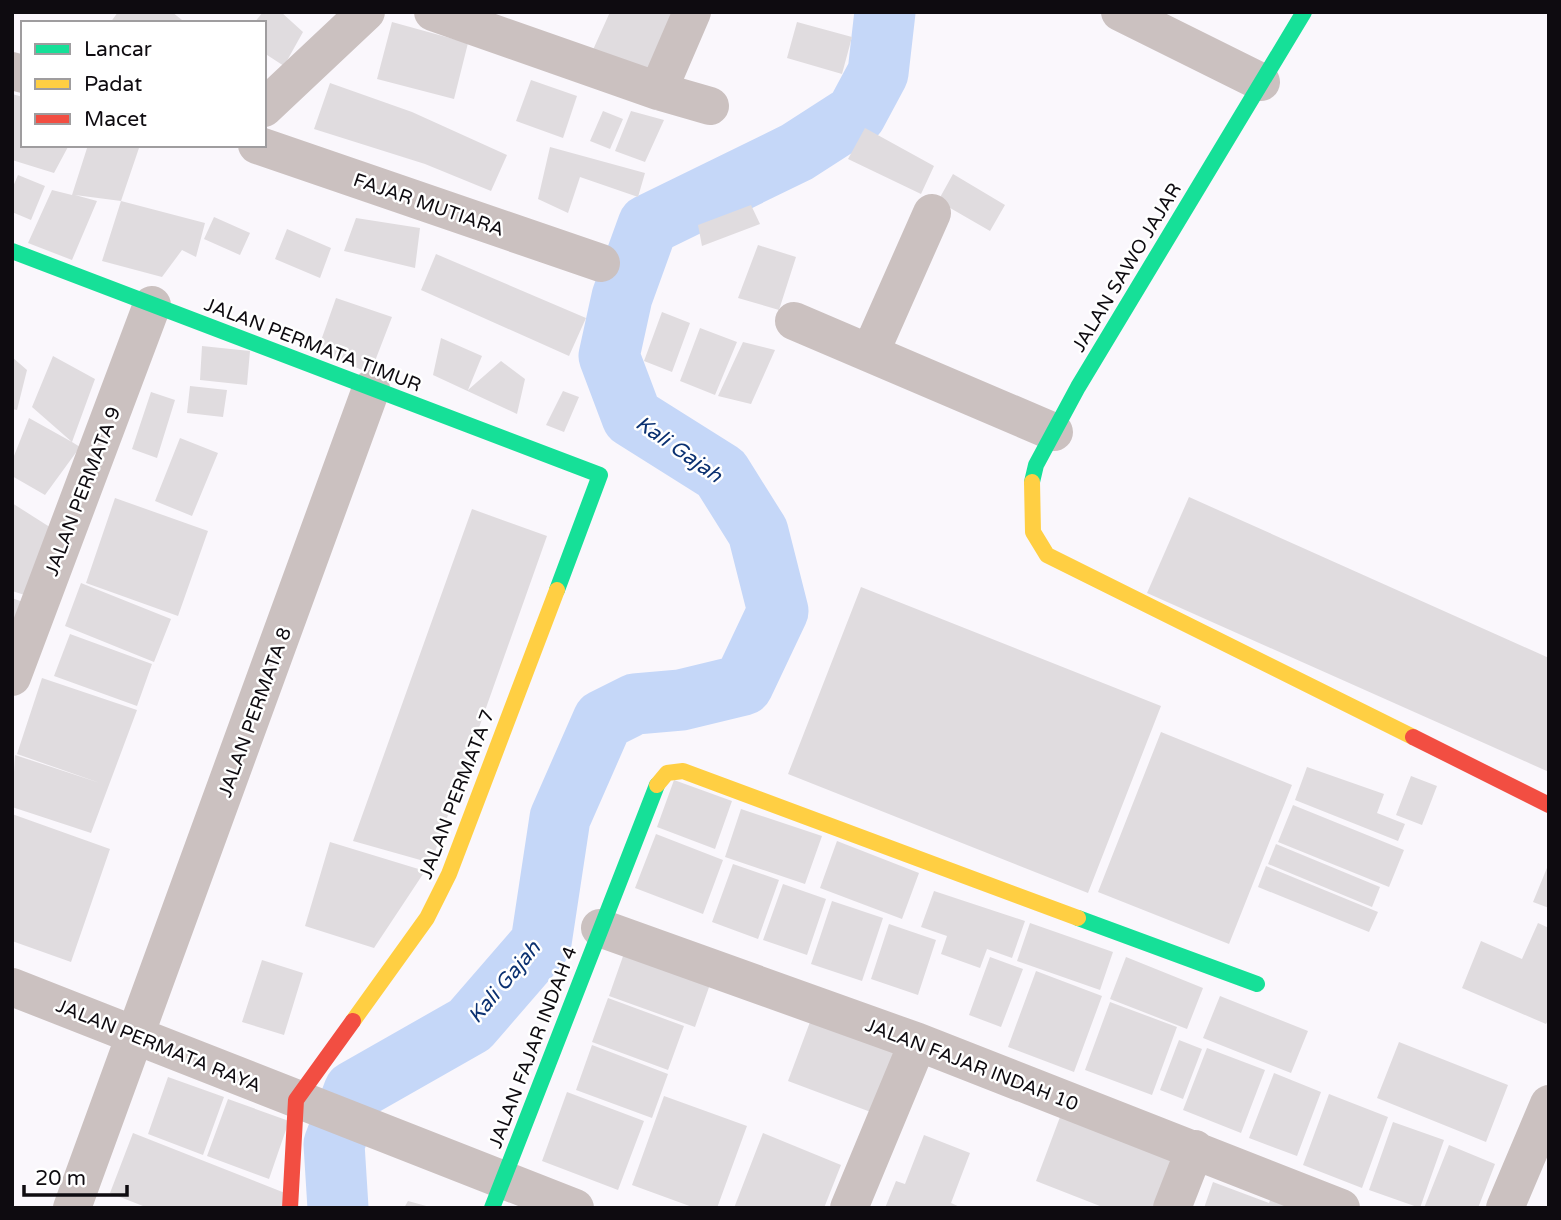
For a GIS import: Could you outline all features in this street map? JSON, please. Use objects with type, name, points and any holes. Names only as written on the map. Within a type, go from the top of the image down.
[{"type":"street","points":[[266,106],[366,12]]},
{"type":"street","points":[[433,12],[658,91],[710,106]]},
{"type":"street","points":[[658,91],[692,12]]},
{"type":"street","points":[[1119,12],[1261,82]]},
{"type":"street","name":"JALAN SAWO JAJAR","points":[[1304,12],[1036,464],[1030,493],[1033,532],[1047,555],[1549,805]]},
{"type":"street","name":"FAJAR MUTIARA","points":[[263,147],[601,263]]},
{"type":"street","points":[[870,353],[932,213]]},
{"type":"street","name":"JALAN PERMATA TIMUR","points":[[12,251],[600,475]]},
{"type":"street","name":"JALAN PERMATA 9","points":[[12,677],[152,305]]},
{"type":"street","points":[[794,321],[1054,432]]},
{"type":"street","name":"JALAN PERMATA 8","points":[[72,1208],[371,388]]},
{"type":"street","name":"JALAN PERMATA 7","points":[[301,1102],[427,918],[449,874],[600,475]]},
{"type":"street","name":"JALAN FAJAR INDAH 4","points":[[498,1194],[600,928],[661,779],[667,773],[683,771],[1257,984]]},
{"type":"street","name":"JALAN FAJAR INDAH 10","points":[[600,928],[918,1042],[1341,1208]]},
{"type":"street","name":"JALAN PERMATA RAYA","points":[[12,987],[301,1102],[361,1123],[498,1194],[575,1208]]},
{"type":"street","points":[[849,1208],[918,1042]]},
{"type":"street","points":[[290,1208],[301,1102]]},
{"type":"street","points":[[1505,1208],[1549,1104]]},
{"type":"street","points":[[1172,1208],[1195,1149]]},
{"type":"building","points":[[118,12],[172,12],[182,20],[181,21],[111,21]]},
{"type":"building","points":[[263,12],[281,12],[303,32],[284,66],[266,54],[266,21],[256,21]]},
{"type":"building","points":[[610,12],[680,12],[655,72],[592,52]]},
{"type":"building","points":[[392,22],[468,43],[454,99],[377,79]]},
{"type":"building","points":[[797,22],[852,37],[842,74],[787,58]]},
{"type":"building","points":[[531,80],[577,96],[563,138],[516,121]]},
{"type":"building","points":[[330,83],[412,112],[507,155],[491,191],[425,164],[314,129]]},
{"type":"building","points":[[12,94],[21,96],[21,147],[68,147],[54,173],[12,160]]},
{"type":"building","points":[[603,111],[623,119],[610,149],[590,141]]},
{"type":"building","points":[[631,111],[664,120],[645,162],[615,151]]},
{"type":"building","points":[[865,128],[934,166],[921,194],[848,159]]},
{"type":"building","points":[[87,147],[139,147],[121,201],[75,195],[97,201],[72,260],[28,243],[52,190],[72,195]]},
{"type":"building","points":[[550,147],[645,173],[638,197],[580,177],[568,213],[538,199]]},
{"type":"building","points":[[953,174],[1005,205],[990,231],[938,201]]},
{"type":"building","points":[[18,175],[45,186],[31,220],[12,212],[12,189]]},
{"type":"building","points":[[121,201],[205,223],[196,257],[182,250],[162,277],[102,261]]},
{"type":"building","points":[[751,205],[760,224],[702,246],[698,225]]},
{"type":"building","points":[[214,217],[250,233],[240,255],[204,239]]},
{"type":"building","points":[[356,218],[420,228],[415,268],[344,251]]},
{"type":"building","points":[[287,229],[331,248],[320,278],[275,259]]},
{"type":"building","points":[[758,245],[796,257],[779,310],[738,298]]},
{"type":"building","points":[[436,254],[586,318],[569,356],[421,290]]},
{"type":"building","points":[[336,298],[392,317],[370,374],[318,349]]},
{"type":"building","points":[[662,312],[690,323],[672,372],[644,361]]},
{"type":"building","points":[[700,328],[737,342],[715,395],[680,381]]},
{"type":"building","points":[[441,338],[482,356],[468,390],[501,361],[525,379],[517,414],[433,375]]},
{"type":"building","points":[[743,342],[775,350],[751,404],[718,396]]},
{"type":"building","points":[[202,346],[250,351],[247,385],[200,380]]},
{"type":"building","points":[[53,356],[95,379],[72,442],[32,407]]},
{"type":"building","points":[[12,357],[27,370],[17,410],[12,409]]},
{"type":"building","points":[[190,386],[227,390],[223,417],[187,413]]},
{"type":"building","points":[[563,391],[579,397],[564,432],[546,425]]},
{"type":"building","points":[[151,392],[175,400],[157,458],[132,449]]},
{"type":"building","points":[[29,418],[80,447],[45,495],[12,476],[12,461]]},
{"type":"building","points":[[180,438],[218,453],[192,516],[155,501]]},
{"type":"building","points":[[1189,497],[1549,658],[1549,772],[1147,593]]},
{"type":"building","points":[[115,498],[208,531],[178,616],[86,583]]},
{"type":"building","points":[[12,503],[56,531],[28,596],[12,591]]},
{"type":"building","points":[[472,509],[547,536],[431,863],[353,841]]},
{"type":"building","points":[[81,583],[171,619],[154,662],[65,626]]},
{"type":"building","points":[[861,587],[1161,706],[1088,893],[788,774]]},
{"type":"building","points":[[12,598],[31,605],[12,641]]},
{"type":"building","points":[[70,634],[152,664],[137,706],[54,676]]},
{"type":"building","points":[[42,678],[137,710],[91,833],[12,807],[15,755],[100,783],[17,754]]},
{"type":"building","points":[[1161,732],[1292,785],[1229,944],[1098,892]]},
{"type":"building","points":[[1307,767],[1384,794],[1377,813],[1405,824],[1398,841],[1295,800]]},
{"type":"building","points":[[1411,776],[1437,786],[1422,825],[1396,815]]},
{"type":"building","points":[[674,780],[732,801],[715,849],[657,827]]},
{"type":"building","points":[[1293,805],[1404,850],[1389,887],[1278,842]]},
{"type":"building","points":[[741,809],[822,836],[805,884],[725,857]]},
{"type":"building","points":[[12,814],[110,849],[71,962],[12,941]]},
{"type":"building","points":[[656,834],[723,860],[703,914],[635,888]]},
{"type":"building","points":[[837,841],[919,873],[902,919],[820,888]]},
{"type":"building","points":[[330,842],[425,871],[374,948],[305,926]]},
{"type":"building","points":[[1276,844],[1380,887],[1372,907],[1268,864]]},
{"type":"building","points":[[1549,863],[1549,908],[1533,902]]},
{"type":"building","points":[[733,864],[779,880],[758,939],[712,922]]},
{"type":"building","points":[[1266,866],[1378,912],[1369,932],[1258,887]]},
{"type":"building","points":[[783,884],[826,899],[807,955],[763,940]]},
{"type":"building","points":[[934,891],[1025,921],[1012,958],[987,949],[980,968],[941,954],[947,936],[921,927]]},
{"type":"building","points":[[832,901],[883,918],[862,981],[811,964]]},
{"type":"building","points":[[1030,923],[1113,952],[1100,990],[1017,961]]},
{"type":"building","points":[[1538,923],[1549,928],[1549,1018],[1546,1024],[1462,988],[1481,941],[1522,959]]},
{"type":"building","points":[[889,924],[936,940],[918,995],[871,979]]},
{"type":"building","points":[[628,942],[714,973],[695,1027],[609,996]]},
{"type":"building","points":[[990,957],[1023,969],[1001,1027],[969,1015]]},
{"type":"building","points":[[1126,957],[1203,988],[1187,1029],[1110,999]]},
{"type":"building","points":[[262,960],[303,973],[284,1035],[242,1022]]},
{"type":"building","points":[[1036,971],[1102,996],[1074,1072],[1008,1047]]},
{"type":"building","points":[[1220,996],[1308,1031],[1291,1073],[1203,1038]]},
{"type":"building","points":[[608,998],[684,1026],[668,1070],[592,1042]]},
{"type":"building","points":[[1110,1002],[1177,1027],[1152,1095],[1085,1070]]},
{"type":"building","points":[[813,1014],[901,1047],[876,1114],[788,1081]]},
{"type":"building","points":[[1179,1040],[1202,1049],[1183,1099],[1160,1090]]},
{"type":"building","points":[[1399,1042],[1508,1085],[1486,1142],[1377,1098]]},
{"type":"building","points":[[592,1045],[668,1074],[652,1118],[576,1090]]},
{"type":"building","points":[[1207,1048],[1265,1070],[1241,1133],[1183,1110]]},
{"type":"building","points":[[1274,1073],[1321,1092],[1297,1156],[1249,1138]]},
{"type":"building","points":[[168,1077],[224,1097],[203,1155],[148,1134]]},
{"type":"building","points":[[567,1092],[644,1121],[618,1190],[542,1161]]},
{"type":"building","points":[[1329,1094],[1388,1117],[1362,1188],[1303,1165]]},
{"type":"building","points":[[664,1096],[747,1126],[717,1208],[695,1208],[632,1185]]},
{"type":"building","points":[[228,1099],[289,1121],[269,1179],[207,1156]]},
{"type":"building","points":[[1063,1109],[1179,1156],[1159,1208],[1105,1208],[1036,1181]]},
{"type":"building","points":[[1393,1122],[1444,1140],[1420,1208],[1369,1190]]},
{"type":"building","points":[[133,1133],[285,1193],[285,1208],[148,1208],[110,1193]]},
{"type":"building","points":[[763,1133],[841,1165],[824,1208],[734,1208]]},
{"type":"building","points":[[924,1135],[970,1153],[951,1203],[962,1208],[885,1208],[896,1181],[905,1184]]},
{"type":"building","points":[[1449,1145],[1495,1164],[1478,1208],[1424,1208]]},
{"type":"building","points":[[1213,1182],[1269,1203],[1274,1190],[1320,1208],[1204,1208]]},
{"type":"building","points":[[408,1201],[430,1207],[430,1208],[404,1208]]},
{"type":"waterway","name":"Kali Gajah","points":[[338,1208],[334,1144],[354,1091],[470,1025],[541,943],[560,818],[603,720],[635,704],[681,700],[743,685],[778,611],[758,532],[721,473],[632,417],[609,356],[622,297],[648,225],[797,152],[856,114],[878,73],[885,12]]},
{"type":"traffic: fast","points":[[1032,482],[1036,465],[1078,387],[1304,12]]},
{"type":"traffic: fast","points":[[12,251],[600,475],[557,590]]},
{"type":"traffic: fast","points":[[492,1208],[657,785]]},
{"type":"traffic: fast","points":[[1078,918],[1257,984]]},
{"type":"traffic: slow","points":[[1032,482],[1033,532],[1047,555],[1413,737]]},
{"type":"traffic: slow","points":[[353,1021],[427,918],[449,874],[557,590]]},
{"type":"traffic: slow","points":[[657,785],[667,773],[683,771],[1078,918]]},
{"type":"traffic: jam","points":[[1413,737],[1549,805]]},
{"type":"traffic: jam","points":[[290,1208],[296,1100],[353,1021]]}]
